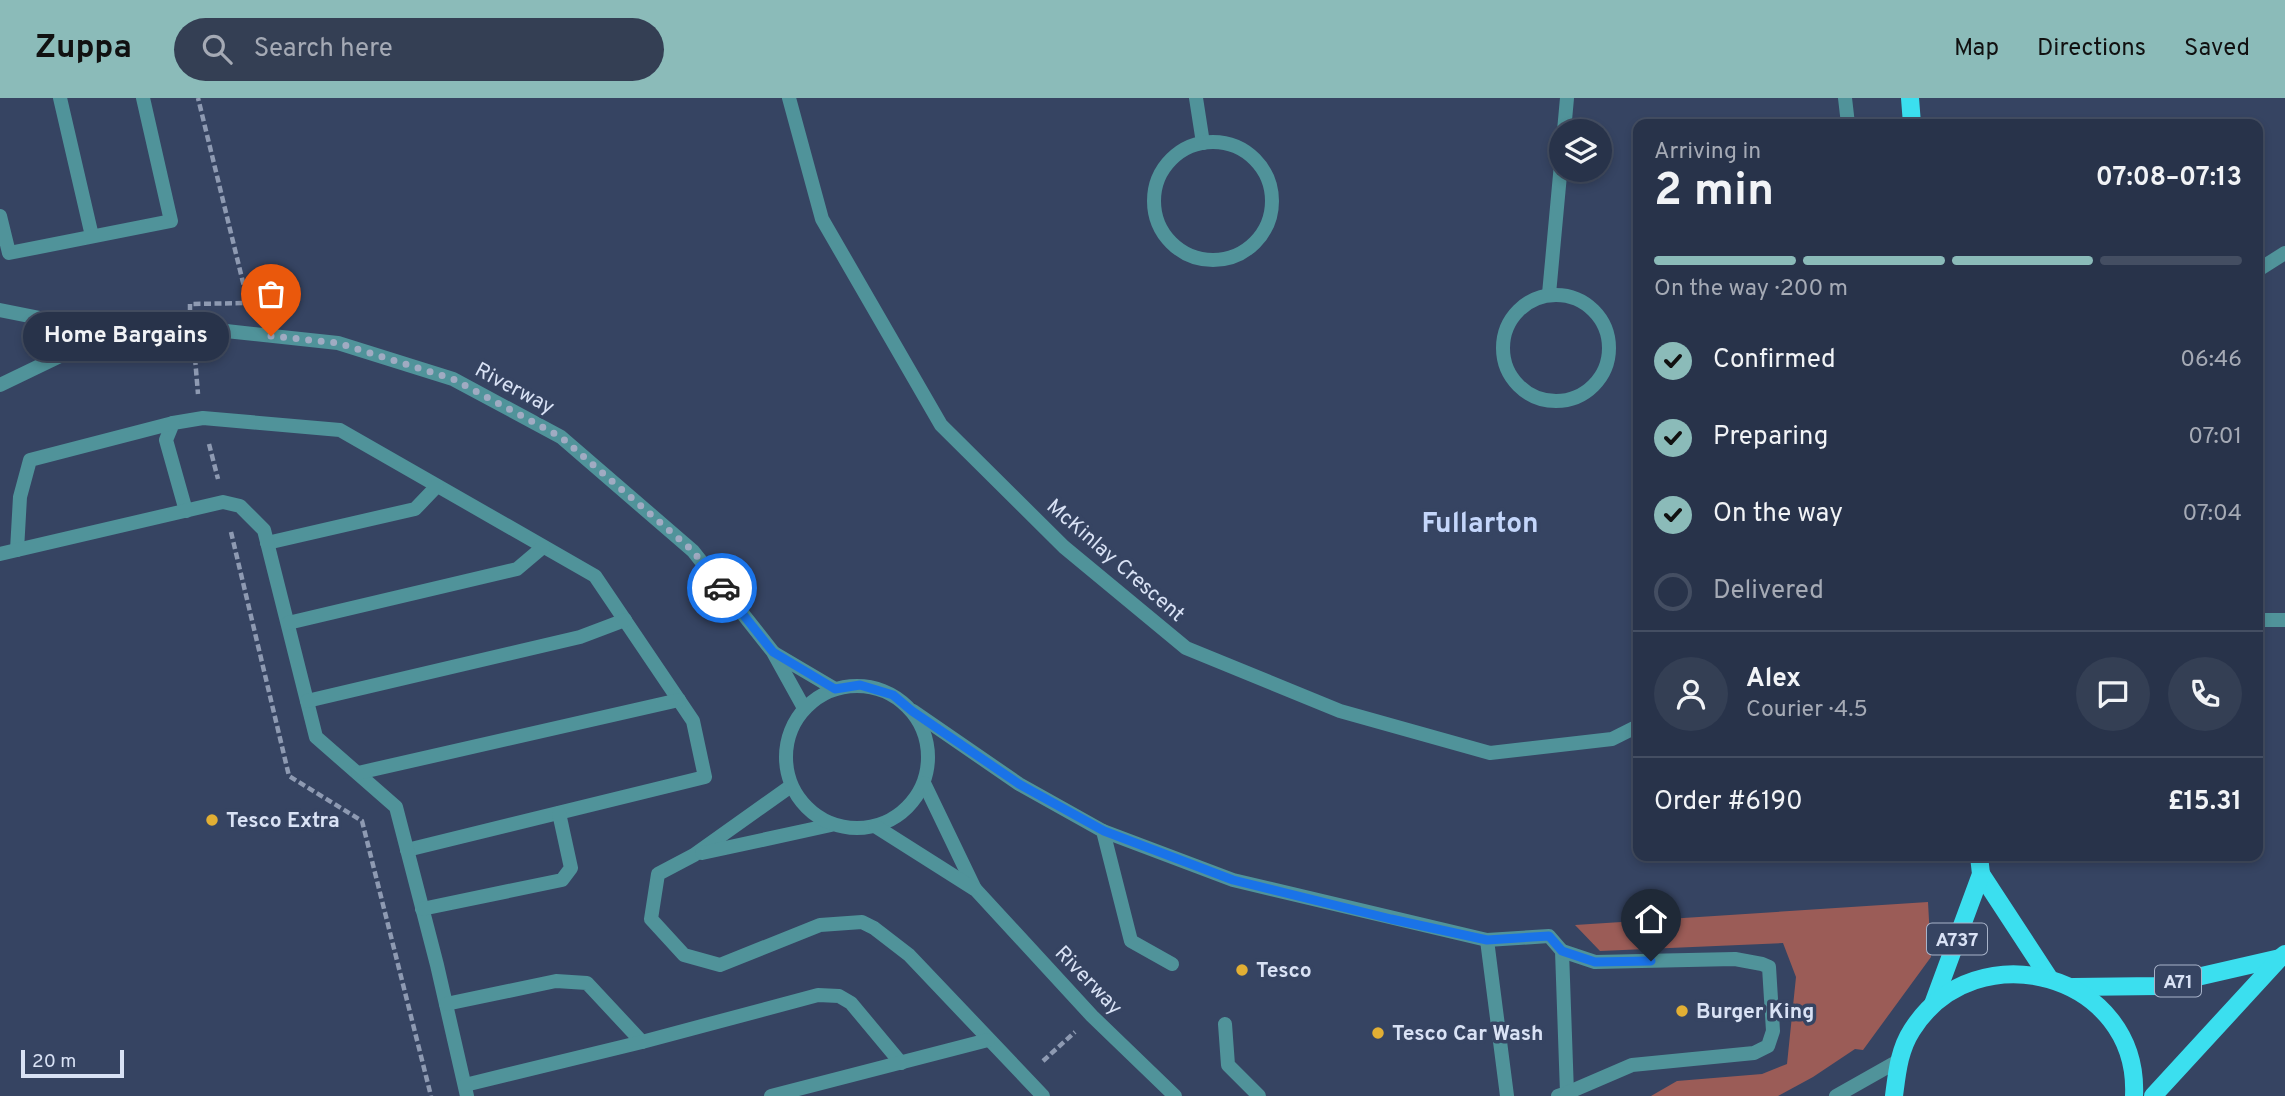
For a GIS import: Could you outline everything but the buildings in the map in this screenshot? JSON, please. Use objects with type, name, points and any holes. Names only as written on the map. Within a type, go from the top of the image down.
[{"type":"main road","points":[[1910,98],[1912,119]]},
{"type":"main road","name":"A737","points":[[1933,1004],[1981,874],[1980,861]]},
{"type":"main road","name":"A737","points":[[1981,874],[2049,978]]},
{"type":"main road","name":"A71","points":[[2073,988],[2158,986],[2282,956]]},
{"type":"main road","name":"A71","points":[[2153,1096],[2282,956]]},
{"type":"main road","points":[[1894,1096],[1898,1061],[1912,1031],[1933,1004],[1968,982],[2008,973],[2049,978],[2073,988],[2104,1011],[2125,1043],[2135,1080],[2134,1096]]},
{"type":"street","points":[[60,98],[92,236]]},
{"type":"street","points":[[0,216],[9,253],[171,221],[143,98]]},
{"type":"street","name":"McKinlay Crescent","points":[[789,98],[822,219],[941,425],[1064,547],[1186,648],[1340,711],[1490,753],[1612,739],[1633,728]]},
{"type":"street","points":[[1196,98],[1203,142]]},
{"type":"street","points":[[1565,119],[1567,98]]},
{"type":"street","points":[[1845,98],[1847,119]]},
{"type":"street","points":[[1203,142],[1223,142],[1243,149],[1259,163],[1271,186],[1273,206],[1267,226],[1259,239],[1243,253],[1228,258],[1208,260],[1188,254],[1171,242],[1159,225],[1155,210],[1155,189],[1164,168],[1178,153],[1203,142]]},
{"type":"street","points":[[1549,295],[1559,182]]},
{"type":"street","points":[[2263,267],[2285,253]]},
{"type":"street","points":[[1549,295],[1567,295],[1582,301],[1597,312],[1606,328],[1610,352],[1605,370],[1589,391],[1560,401],[1541,400],[1524,391],[1511,377],[1503,360],[1504,334],[1511,317],[1531,300],[1549,295]]},
{"type":"street","name":"Riverway","points":[[0,310],[110,332],[192,334],[226,331],[338,343],[453,379],[561,437],[693,551],[773,652],[804,708]]},
{"type":"street","name":"Riverway","points":[[0,385],[110,332]]},
{"type":"street","points":[[17,550],[20,497],[30,460],[173,423],[203,418],[340,430],[595,576],[693,721],[705,777],[407,850]]},
{"type":"street","points":[[173,423],[166,440],[186,511]]},
{"type":"street","points":[[267,543],[415,509],[438,486]]},
{"type":"street","points":[[0,554],[223,502],[240,506],[264,530],[316,737],[396,807],[466,1091],[818,995],[839,996],[851,1003],[901,1063]]},
{"type":"street","points":[[288,623],[517,569],[543,547]]},
{"type":"street","points":[[307,701],[580,637],[625,620]]},
{"type":"street","points":[[2263,620],[2285,620]]},
{"type":"street","name":"Riverway","points":[[773,652],[835,689]]},
{"type":"street","points":[[912,711],[925,733],[929,757],[924,783],[912,804],[898,817],[875,826],[850,829],[831,825],[810,812],[791,786],[785,762],[788,737],[804,708],[835,689],[860,685],[893,695],[912,711],[1019,784],[1104,831],[1233,880],[1487,940],[1549,936],[1562,951],[1595,962],[1735,959],[1762,964],[1769,967],[1773,1031],[1768,1046],[1754,1053],[1632,1065],[1562,1095],[1562,951]]},
{"type":"street","points":[[358,773],[679,700]]},
{"type":"street","name":"Riverway","points":[[924,783],[976,890]]},
{"type":"street","points":[[791,786],[694,855],[658,874],[651,919],[684,955],[720,965],[820,925],[862,922],[909,955],[1043,1096]]},
{"type":"street","points":[[422,909],[562,880],[571,868],[559,813]]},
{"type":"street","points":[[694,855],[831,825]]},
{"type":"street","name":"Riverway","points":[[875,826],[976,890],[1092,1016],[1173,1096]]},
{"type":"street","points":[[1104,831],[1131,941],[1172,964]]},
{"type":"street","points":[[1487,940],[1507,1096]]},
{"type":"street","points":[[446,1004],[556,981],[587,983],[642,1042]]},
{"type":"street","points":[[1225,1024],[1228,1065],[1259,1096]]},
{"type":"street","points":[[771,1096],[798,1093],[988,1040]]},
{"type":"street","points":[[1836,1096],[1898,1061]]},
{"type":"path","points":[[289,776],[362,821],[431,1096]]},
{"type":"path","points":[[1035,1069],[1092,1016]]},
{"type":"shaded area","points":[[1928,902],[1931,957],[1863,1050],[1855,1049],[1778,1096],[1651,1096],[1677,1081],[1762,1074],[1787,1064],[1796,977],[1783,943],[1600,951],[1575,925]]},
{"type":"way so far","points":[[271,336],[338,343],[453,379],[561,437],[693,551],[722,588]]},
{"type":"place","name":"Home Bargains","points":[[271,336]]},
{"type":"place","name":"Tesco Extra","points":[[212,820]]},
{"type":"place","name":"Tesco","points":[[1242,970]]},
{"type":"place","name":"Burger King","points":[[1682,1011]]},
{"type":"place","name":"Tesco Car Wash","points":[[1378,1033]]},
{"type":"district","name":"Fullarton","points":[[1480,522]]},
{"type":"route","points":[[722,588],[773,652],[835,689],[860,685],[893,695],[912,711],[1019,784],[1104,831],[1233,880],[1391,919],[1487,940],[1549,936],[1562,951],[1595,962],[1651,961]]}]
